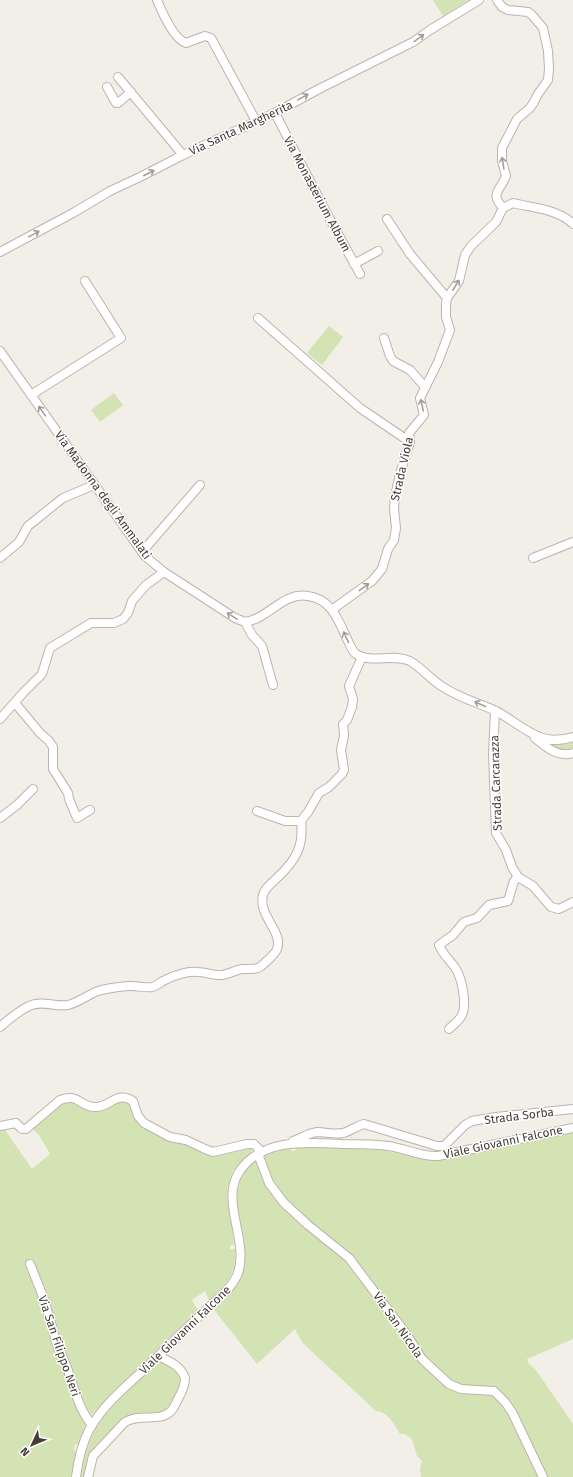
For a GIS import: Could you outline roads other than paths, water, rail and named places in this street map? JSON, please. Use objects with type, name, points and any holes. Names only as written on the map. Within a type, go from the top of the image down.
[{"type":"street","points":[[157,0],[169,23],[181,40],[186,43],[204,36],[211,38],[256,121]]},
{"type":"street","name":"Via Santa Margherita","points":[[0,252],[73,213],[110,190],[140,178],[183,155],[275,113],[317,90],[413,42],[479,0]]},
{"type":"street","points":[[497,0],[502,7],[508,10],[528,12],[543,28],[548,51],[549,69],[548,80],[530,108],[517,119],[502,148],[502,161],[506,176],[497,192],[497,199],[503,208]]},
{"type":"street","points":[[118,77],[183,155]]},
{"type":"street","points":[[107,87],[116,103],[132,92]]},
{"type":"street","name":"Via Monasterium Album","points":[[275,113],[360,274]]},
{"type":"street","points":[[387,218],[410,254],[447,298],[459,281],[465,256],[471,246],[496,222],[503,208],[513,203],[548,210],[573,224]]},
{"type":"street","points":[[354,264],[378,251]]},
{"type":"street","points":[[31,395],[121,338],[85,281]]},
{"type":"street","name":"Strada Viola","points":[[333,610],[372,581],[382,569],[388,549],[394,540],[396,528],[394,509],[395,496],[410,442],[410,433],[424,415],[420,398],[438,362],[450,330],[446,317],[447,298]]},
{"type":"street","points":[[258,318],[360,408],[410,442]]},
{"type":"street","points":[[384,338],[393,361],[410,370],[425,387]]},
{"type":"street","name":"Via Madonna degli Ammalati","points":[[0,351],[149,560],[164,572],[235,618],[245,622]]},
{"type":"street","points":[[0,558],[19,542],[28,526],[51,507],[63,498],[94,484]]},
{"type":"street","points":[[142,552],[200,484]]},
{"type":"street","points":[[533,558],[573,542]]},
{"type":"street","points":[[0,719],[42,674],[50,648],[90,623],[114,623],[123,619],[128,613],[132,601],[146,585],[164,572]]},
{"type":"street","points":[[273,685],[262,646],[252,635],[245,622],[257,620],[282,602],[294,596],[314,597],[333,610],[353,650],[362,657],[401,658],[416,665],[445,688],[495,711],[540,738],[560,740],[573,737]]},
{"type":"street","points":[[0,1027],[30,1005],[42,1003],[56,1006],[68,1005],[85,999],[100,990],[131,986],[153,986],[186,973],[198,972],[222,975],[242,969],[260,967],[277,949],[278,939],[265,914],[262,902],[263,894],[267,888],[286,870],[296,856],[302,841],[301,821],[319,793],[329,787],[344,770],[341,750],[344,736],[343,724],[350,713],[352,699],[349,686],[362,657]]},
{"type":"street","points":[[15,703],[40,734],[49,741],[53,747],[53,769],[68,793],[77,818],[90,810]]},
{"type":"street","name":"Strada Carcarazza","points":[[495,711],[493,754],[496,833],[506,850],[512,867],[518,877]]},
{"type":"street","points":[[526,730],[554,752],[563,755],[573,753]]},
{"type":"street","points":[[0,818],[17,805],[33,789]]},
{"type":"street","points":[[257,811],[285,821],[301,821]]},
{"type":"street","points":[[449,1029],[462,1015],[463,988],[460,977],[455,968],[442,952],[440,945],[453,935],[464,922],[477,918],[489,905],[508,901],[514,881],[518,877],[533,886],[554,909],[559,909],[573,902]]},
{"type":"street","points":[[0,1126],[16,1123],[22,1128],[26,1129],[60,1100],[67,1098],[73,1097],[79,1102],[94,1108],[124,1097],[133,1101],[138,1116],[144,1123],[170,1137],[186,1140],[213,1152],[247,1144],[254,1144],[260,1153],[289,1143]]},
{"type":"street","name":"Strada Sorba","points":[[289,1143],[307,1134],[316,1132],[337,1134],[364,1124],[436,1146],[444,1146],[465,1125],[472,1121],[573,1109]]},
{"type":"street","name":"Viale Giovanni Falcone","points":[[289,1143],[310,1142],[380,1145],[433,1156],[573,1128]]},
{"type":"street","name":"Viale Giovanni Falcone","points":[[76,1477],[81,1451],[92,1425],[106,1406],[224,1293],[236,1277],[240,1259],[233,1203],[233,1188],[239,1172],[249,1161],[260,1153]]},
{"type":"street","name":"Via San Nicola","points":[[260,1153],[269,1183],[284,1203],[308,1225],[349,1258],[407,1335],[422,1359],[449,1384],[461,1389],[494,1391],[505,1402],[512,1412],[543,1477]]},
{"type":"street","name":"Via San Filippo Neri","points":[[30,1264],[44,1299],[58,1348],[62,1355],[75,1395],[85,1417],[92,1425]]},
{"type":"street","points":[[88,1477],[93,1456],[125,1422],[136,1417],[162,1416],[172,1410],[183,1389],[185,1378],[181,1370],[172,1363],[158,1356]]}]
